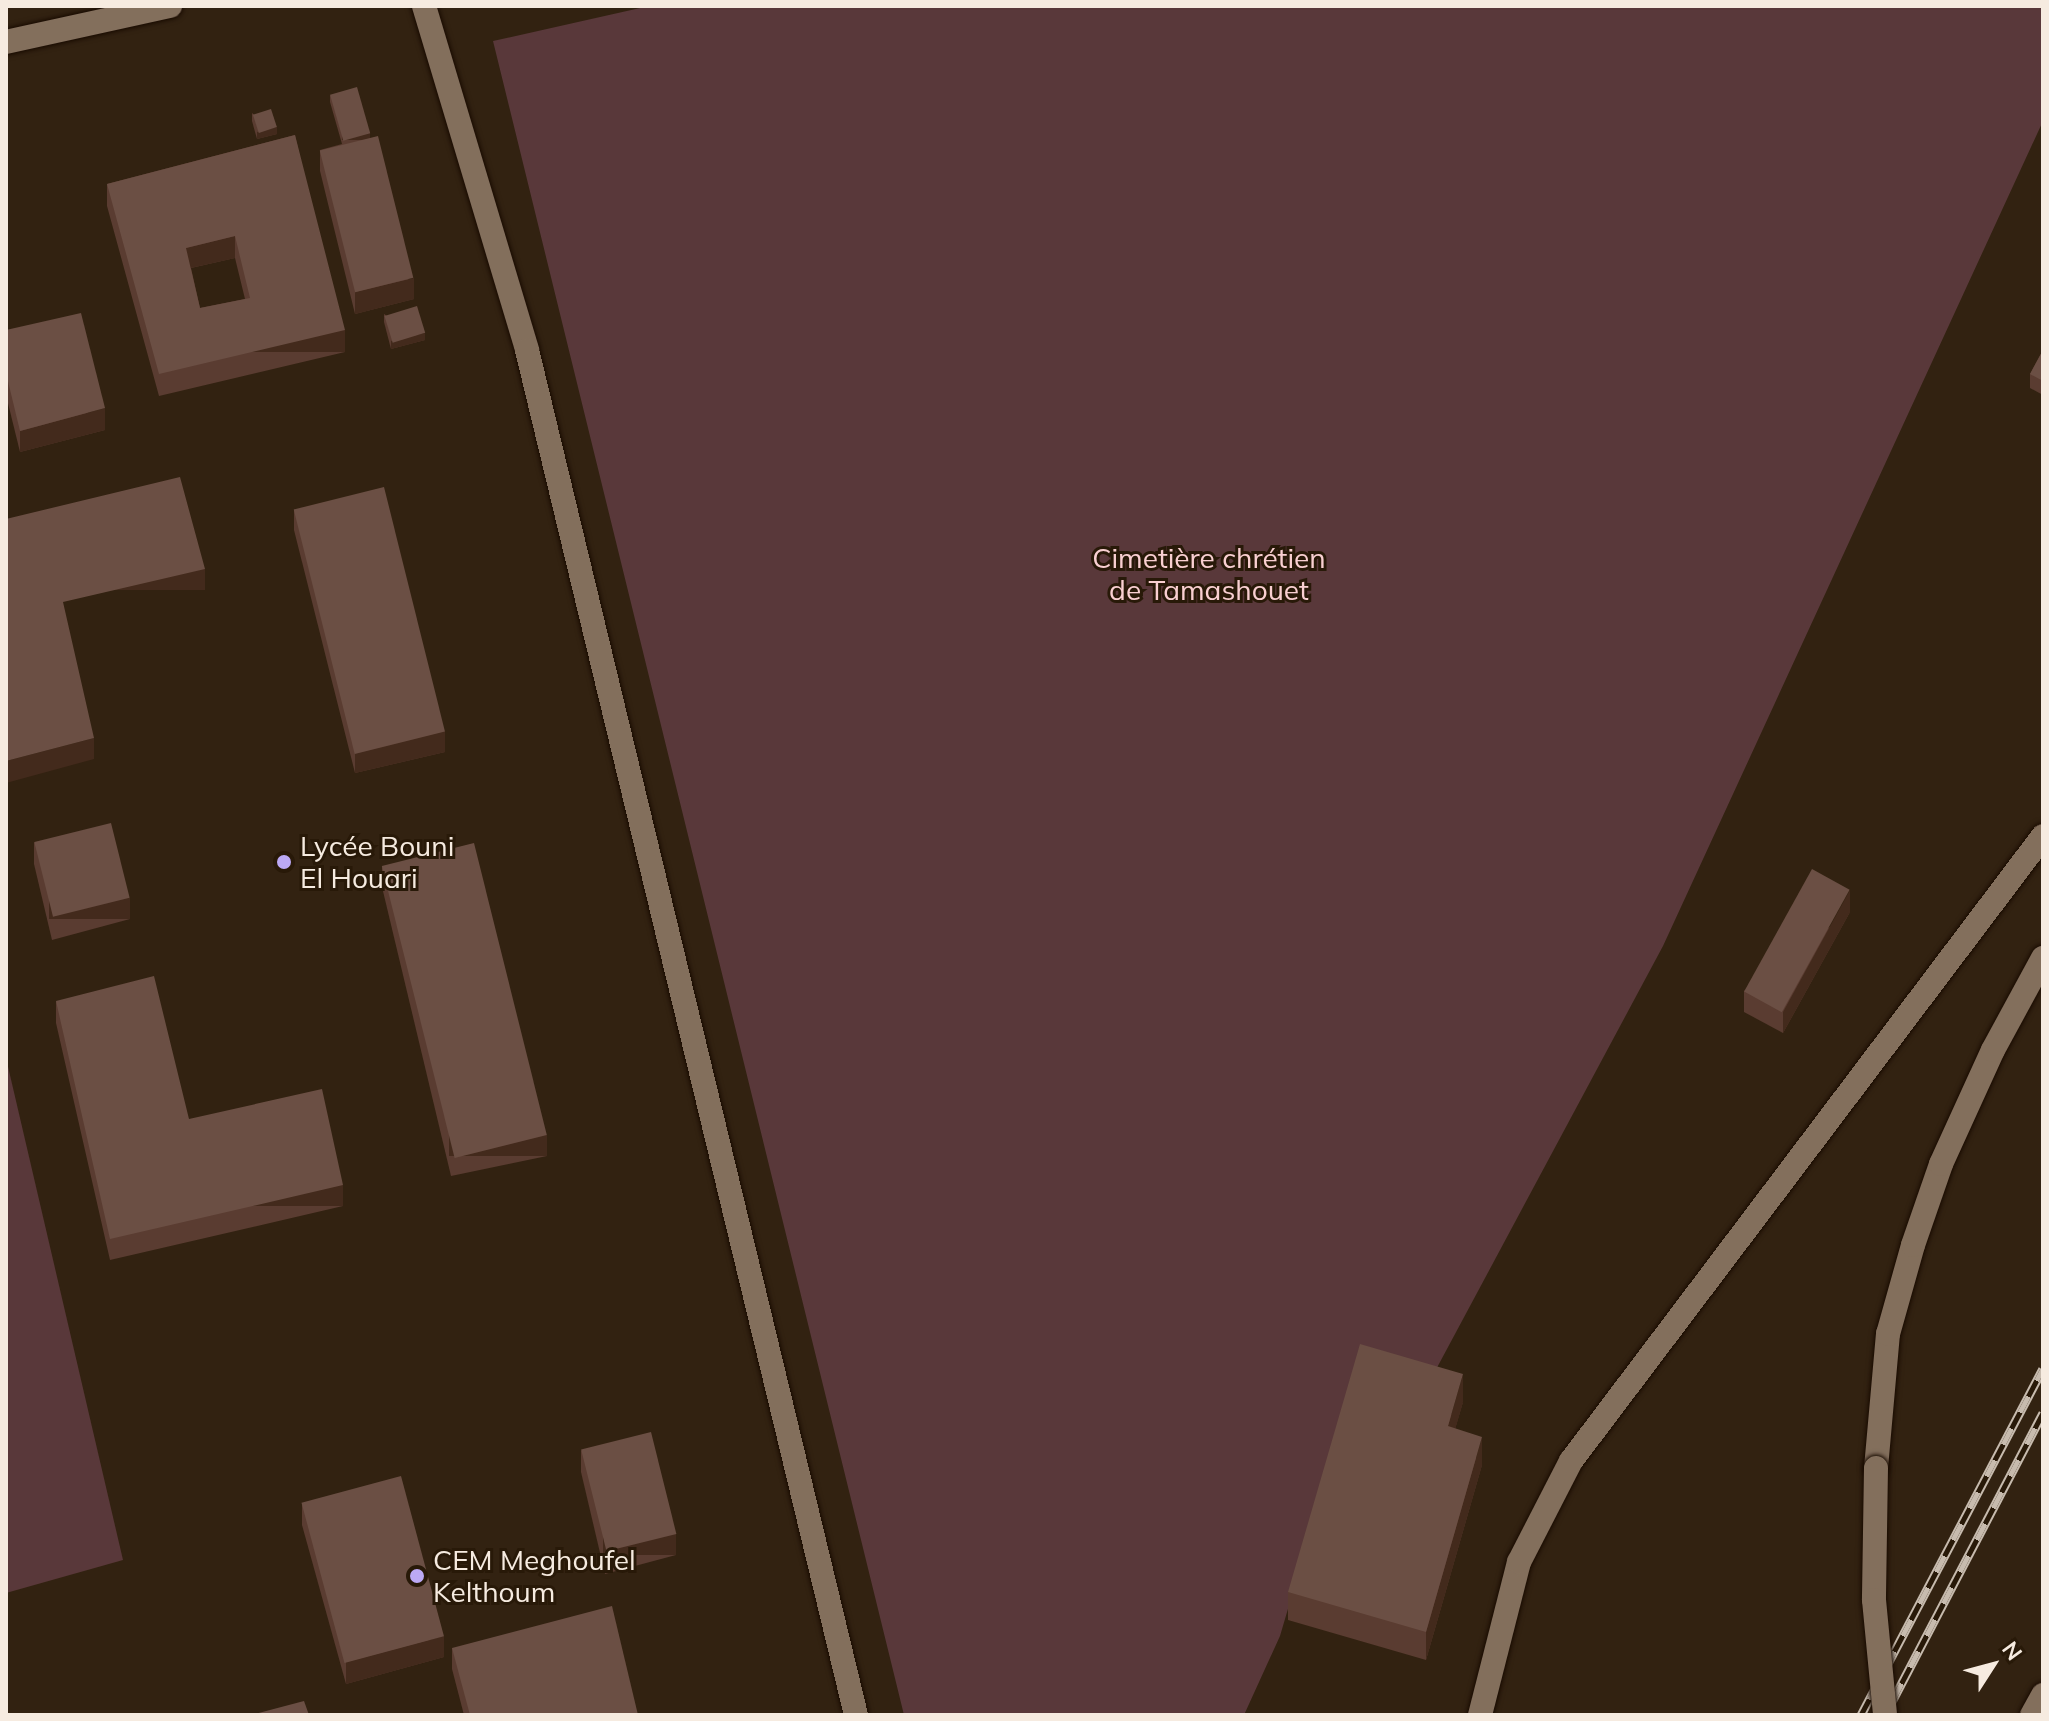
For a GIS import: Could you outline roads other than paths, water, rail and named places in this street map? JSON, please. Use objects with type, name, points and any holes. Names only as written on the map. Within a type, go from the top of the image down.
[{"type":"street","points":[[6,42],[170,6]]},
{"type":"street","points":[[424,6],[527,350],[856,1715]]},
{"type":"street","points":[[1480,1715],[1519,1562],[1571,1461],[2043,836]]},
{"type":"street","points":[[1885,1715],[1874,1600],[1876,1468],[1888,1334],[1913,1245],[1954,1136],[2043,958]]},
{"type":"railway","points":[[1861,1715],[2043,1369]]},
{"type":"railway","points":[[1885,1715],[2043,1413]]},
{"type":"place","name":"Lycée Bouni El Houari","points":[[284,862]]},
{"type":"place","name":"CEM Meghoufel Kelthoum","points":[[417,1576]]},
{"type":"park label","name":"Cimetière chrétien de Tamashouet","points":[[1209,574]]}]
